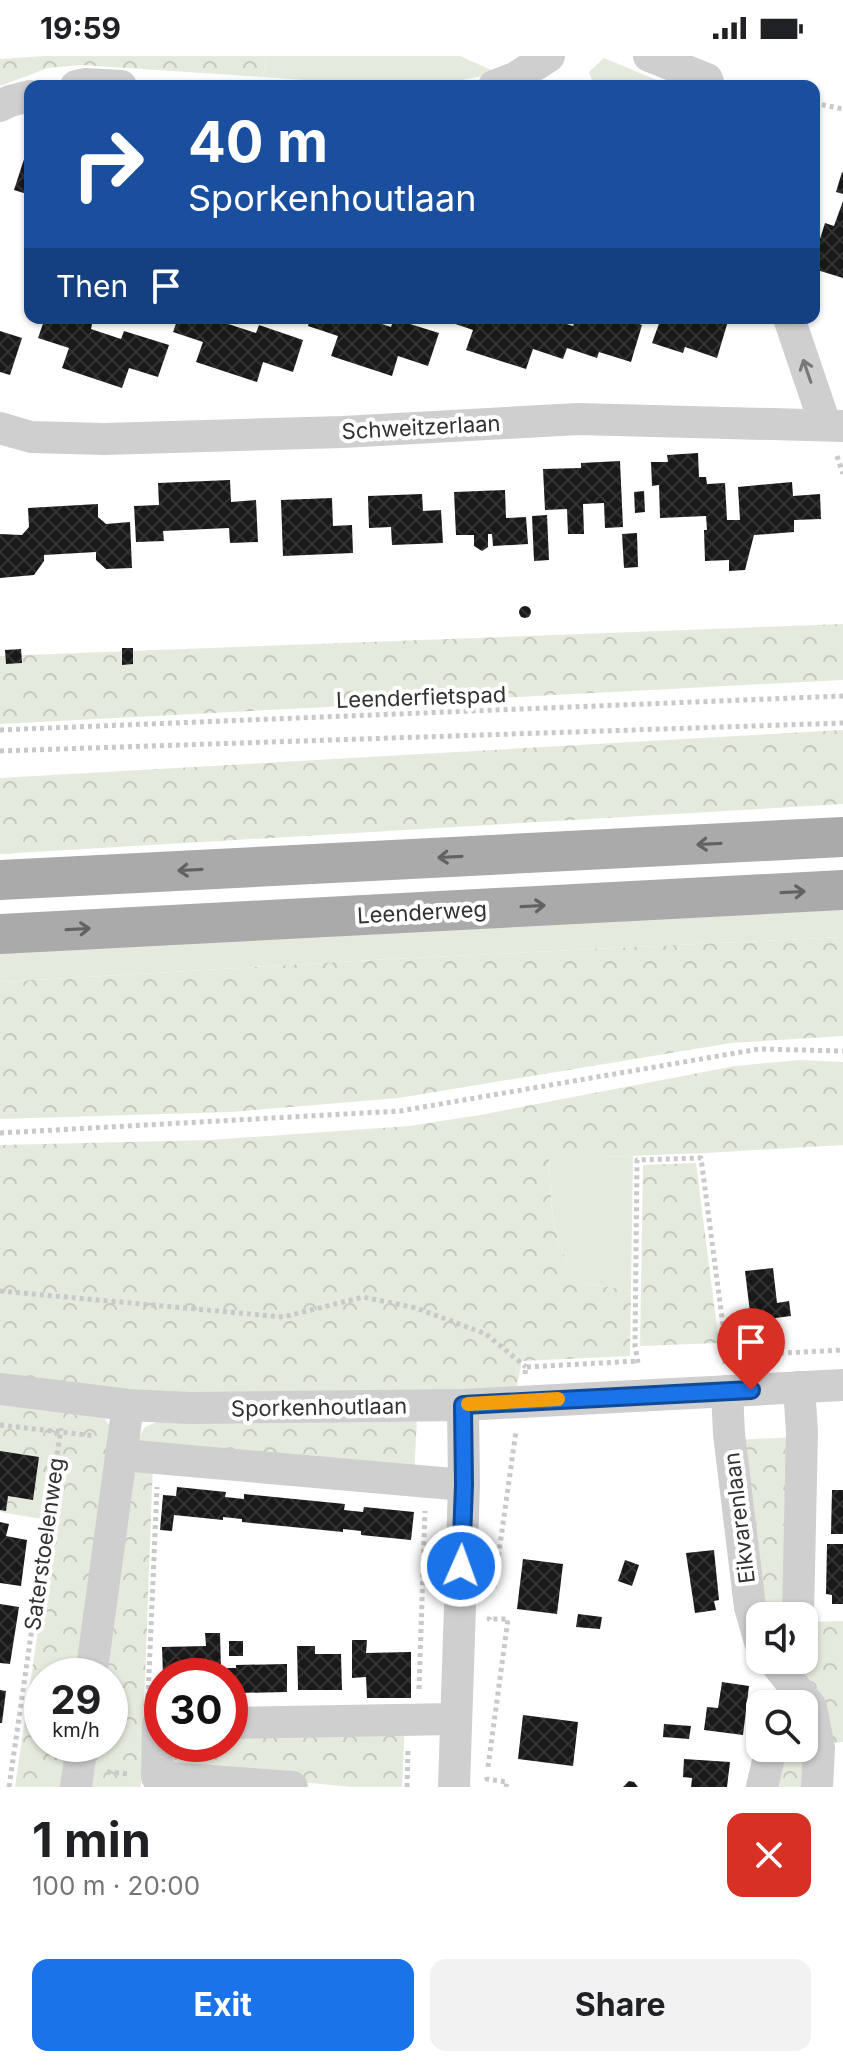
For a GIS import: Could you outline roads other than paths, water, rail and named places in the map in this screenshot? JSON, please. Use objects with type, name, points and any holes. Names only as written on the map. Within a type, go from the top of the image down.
[{"type":"main road","points":[[0,880],[843,837]]},
{"type":"main road","name":"Leenderweg","points":[[0,934],[843,890]]},
{"type":"street","points":[[510,80],[549,56]]},
{"type":"street","points":[[649,56],[707,80]]},
{"type":"street","points":[[0,106],[24,98]]},
{"type":"street","points":[[792,324],[834,425]]},
{"type":"street","name":"Schweitzerlaan","points":[[0,428],[31,437],[104,439],[343,432],[578,419],[834,425]]},
{"type":"street","name":"Sporkenhoutlaan","points":[[0,1389],[128,1405],[191,1408],[463,1405],[843,1385]]},
{"type":"street","points":[[798,1602],[802,1432],[799,1387]]},
{"type":"street","name":"Eikvarenlaan","points":[[727,1391],[729,1434],[749,1602]]},
{"type":"street","points":[[94,1658],[128,1405]]},
{"type":"street","points":[[454,1787],[464,1485],[463,1405]]},
{"type":"street","points":[[123,1447],[158,1458],[464,1485]]},
{"type":"street","points":[[248,1723],[455,1719]]},
{"type":"street","points":[[157,1762],[157,1777],[292,1787]]},
{"type":"street","points":[[762,1787],[768,1762]]},
{"type":"street","points":[[814,1762],[817,1787]]}]
